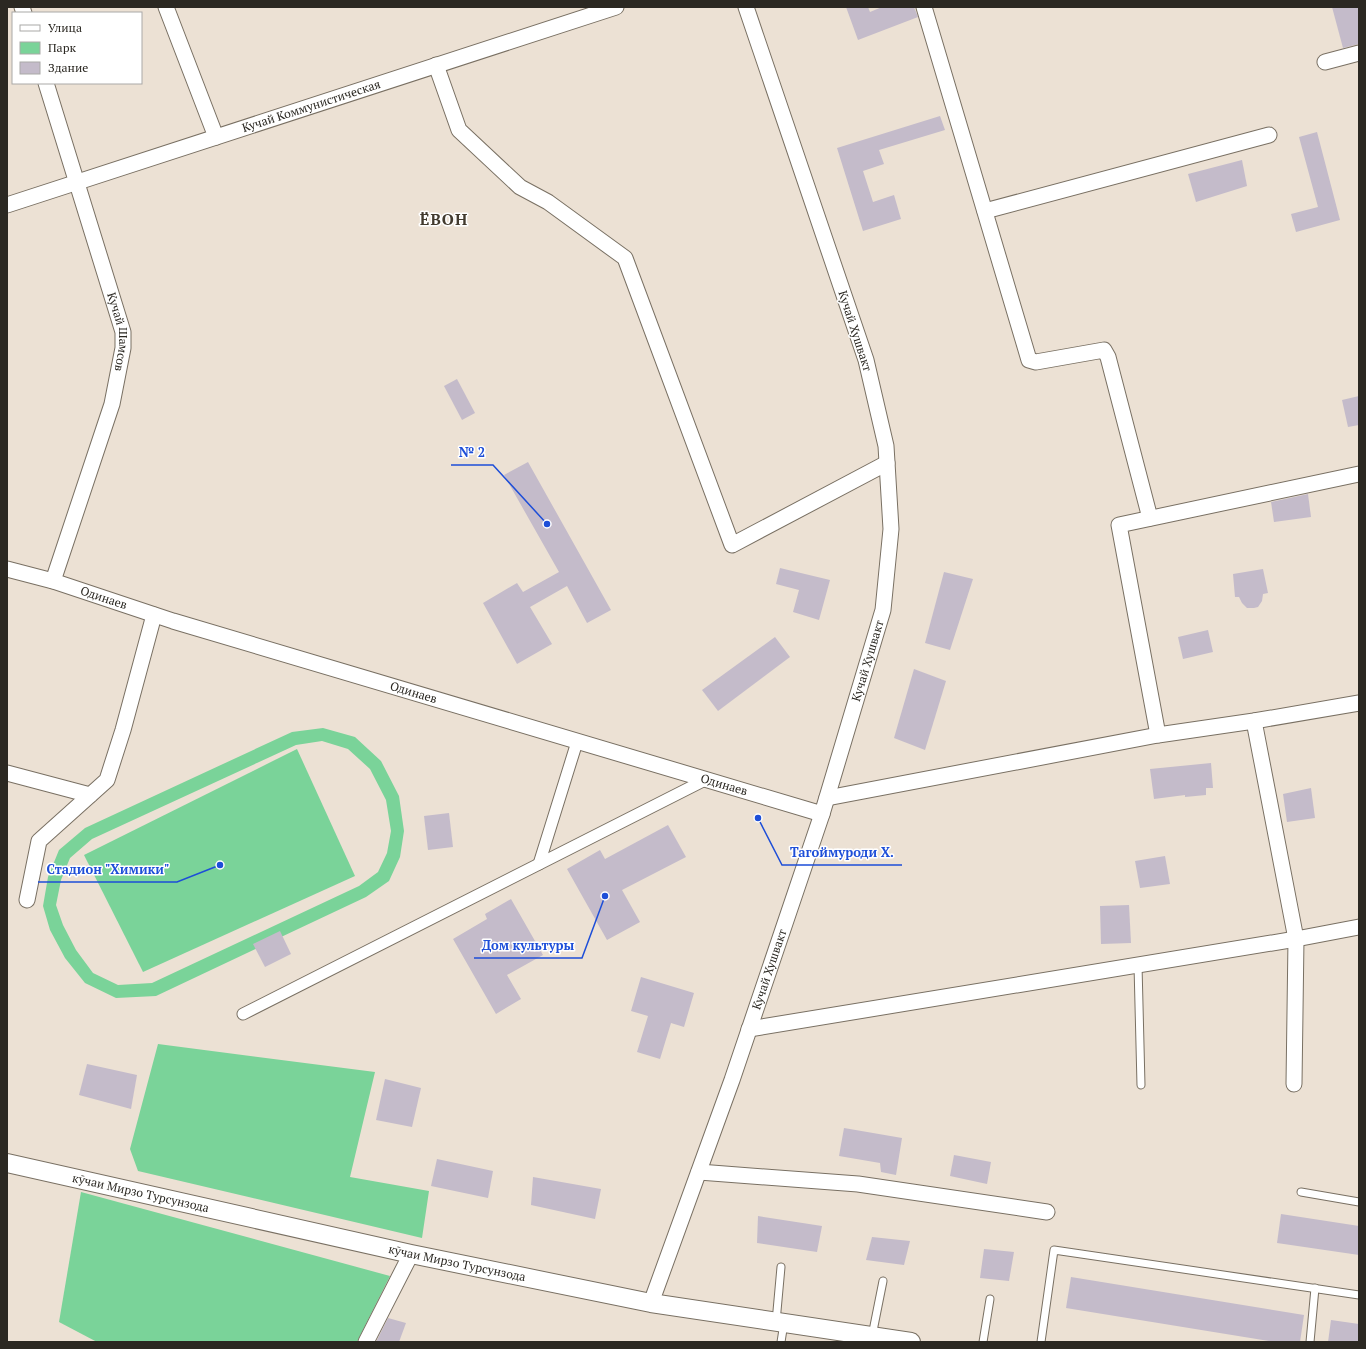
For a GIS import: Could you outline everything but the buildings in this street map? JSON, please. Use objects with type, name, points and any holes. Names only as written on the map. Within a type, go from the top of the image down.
[{"type":"street","points":[[166,7],[216,137]]},
{"type":"street","name":"Кучай Коммунистическая","points":[[7,205],[616,7]]},
{"type":"street","name":"Кучай Хушвакт","points":[[651,1303],[749,1029],[827,798],[883,610],[891,530],[886,446],[866,360],[746,7]]},
{"type":"street","points":[[924,7],[1029,360],[1036,362],[1104,350],[1108,357],[1150,518]]},
{"type":"street","points":[[1325,62],[1359,53]]},
{"type":"street","points":[[436,65],[458,130],[520,187],[548,202],[625,258],[732,545],[886,463]]},
{"type":"street","name":"Кучай Шамсов","points":[[46,84],[123,332],[123,348],[112,404],[53,581]]},
{"type":"street","points":[[985,211],[1269,135]]},
{"type":"street","points":[[1158,735],[1119,525],[1359,474]]},
{"type":"street","name":"Одинаев","points":[[7,569],[53,581],[154,615],[822,814]]},
{"type":"street","points":[[27,900],[39,841],[107,780],[123,730],[154,615]]},
{"type":"street","points":[[827,798],[1158,735],[1254,721],[1359,703]]},
{"type":"street","points":[[1254,721],[1296,938],[1294,1084]]},
{"type":"street","points":[[539,864],[578,742]]},
{"type":"street","points":[[7,773],[90,795]]},
{"type":"street","points":[[243,1014],[704,780]]},
{"type":"street","points":[[749,1029],[1138,965],[1359,926]]},
{"type":"street","name":"кӯчаи Мирзо Турсунзода","points":[[7,1163],[411,1254],[651,1303],[911,1342]]},
{"type":"street","points":[[698,1172],[858,1184],[1047,1212]]},
{"type":"street","points":[[366,1342],[411,1254]]},
{"type":"lane","points":[[1138,965],[1141,1084]]},
{"type":"lane","points":[[1301,1192],[1359,1202]]},
{"type":"lane","points":[[1041,1342],[1054,1250],[1359,1295]]},
{"type":"lane","points":[[781,1267],[781,1342]]},
{"type":"lane","points":[[872,1336],[883,1282]]},
{"type":"lane","points":[[1310,1342],[1315,1288]]},
{"type":"lane","points":[[983,1342],[990,1299]]},
{"type":"green space","points":[[323,728],[355,737],[381,761],[399,796],[404,831],[400,857],[389,881],[366,897],[156,996],[116,998],[85,983],[65,958],[50,930],[43,906],[48,877],[59,850],[85,828],[292,732]],"holes":[[[322,741],[348,749],[370,769],[386,800],[391,831],[387,853],[378,872],[359,886],[152,983],[118,985],[93,973],[76,950],[63,925],[56,905],[61,880],[70,858],[92,839],[296,745]]]},
{"type":"green space","points":[[297,749],[355,876],[143,972],[84,855]]},
{"type":"green space","points":[[158,1044],[375,1072],[350,1177],[429,1191],[422,1238],[138,1171],[130,1149]]},
{"type":"green space","points":[[81,1192],[390,1276],[357,1342],[97,1342],[59,1322]]},
{"type":"place","name":"№ 2","points":[[547,524]]},
{"type":"place","name":"Тагоймуроди Х.","points":[[758,818]]},
{"type":"place","name":"Стадион \"Химики\"","points":[[220,865]]},
{"type":"place","name":"Дом культуры","points":[[605,896]]},
{"type":"district","name":"ЁВОН","points":[[444,219]]}]
